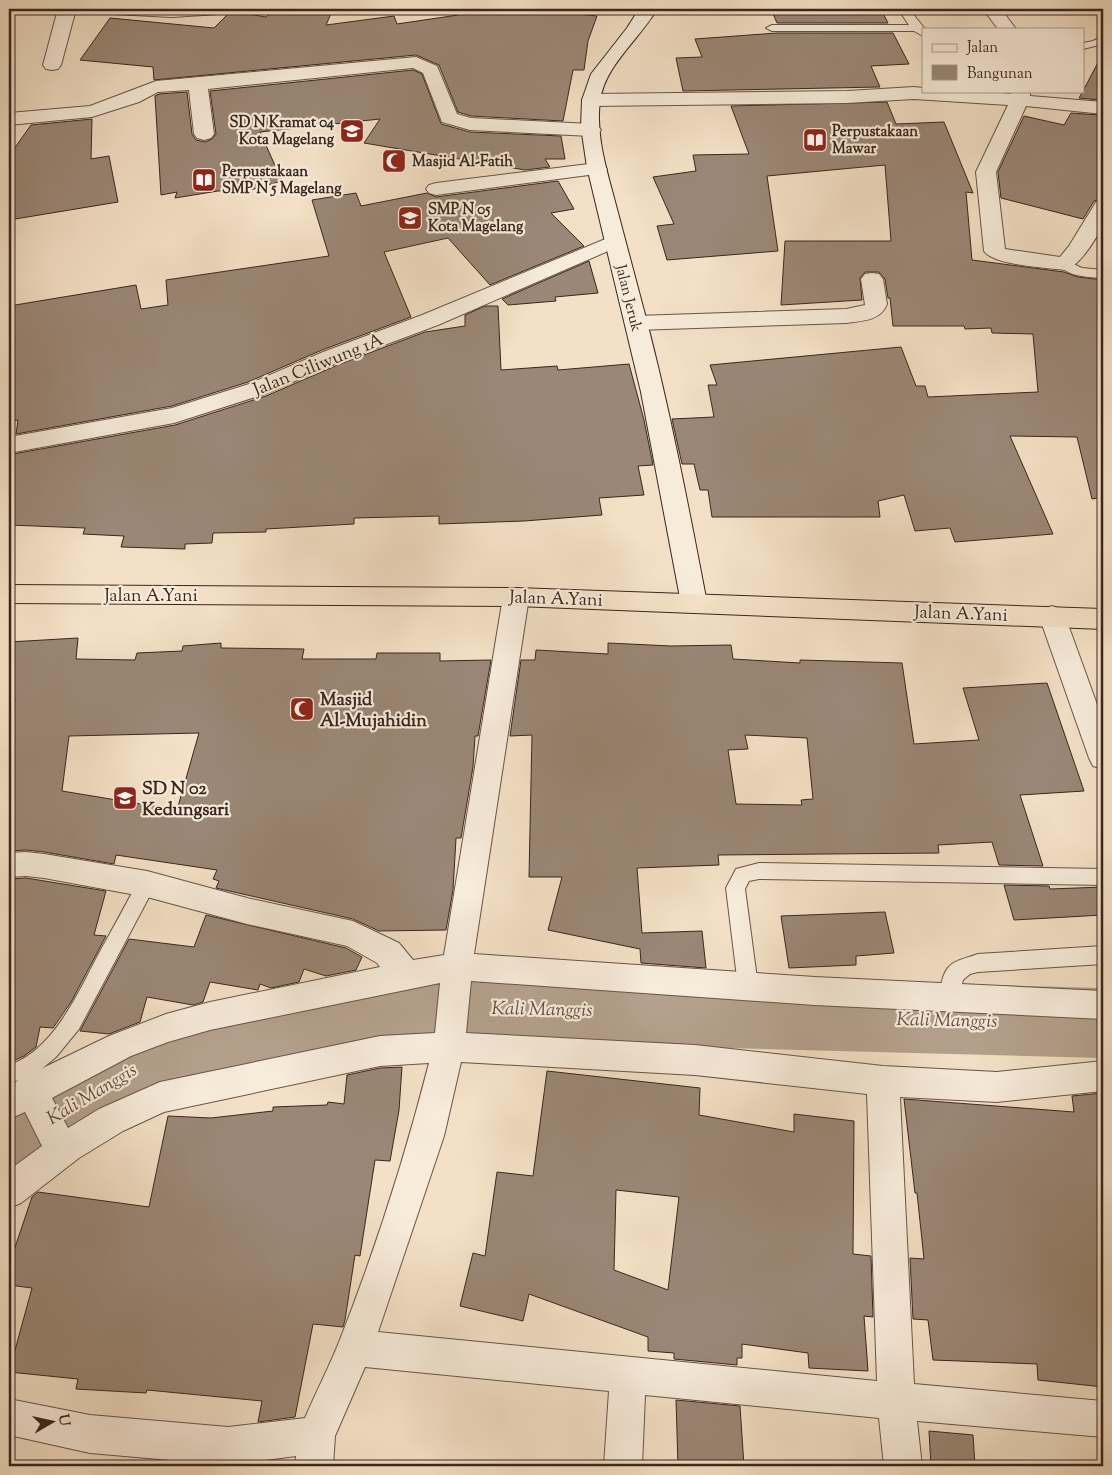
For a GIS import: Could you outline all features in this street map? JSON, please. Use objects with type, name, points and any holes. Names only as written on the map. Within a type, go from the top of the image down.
[{"type":"highway","name":"Jalan A.Yani","points":[[9,594],[516,597],[1103,619]]},
{"type":"street","points":[[52,65],[66,9]]},
{"type":"street","points":[[113,9],[172,12],[219,9]]},
{"type":"street","name":"Jalan Jeruk","points":[[648,9],[643,20],[599,73],[591,100],[591,130],[597,170],[636,323],[680,528],[694,603]]},
{"type":"street","points":[[992,9],[1006,28]]},
{"type":"street","points":[[9,119],[92,111],[132,98],[156,86],[198,84],[416,62],[432,70],[449,118],[457,122],[591,130]]},
{"type":"street","points":[[198,84],[204,134]]},
{"type":"street","points":[[591,100],[847,97],[914,93],[1020,95],[1103,108]]},
{"type":"street","points":[[1020,95],[986,172],[994,252],[1065,264],[1078,249],[1103,206]]},
{"type":"street","points":[[436,189],[597,170]]},
{"type":"street","name":"Jalan Ciliwung 1A","points":[[9,445],[174,415],[257,389],[331,356],[430,320],[615,241]]},
{"type":"street","points":[[636,323],[846,316],[870,313],[875,309],[878,302],[872,279]]},
{"type":"street","points":[[9,1417],[90,1434],[228,1446],[315,1451],[355,1348],[395,1235],[427,1136],[449,1040],[432,973],[516,597]]},
{"type":"street","points":[[1052,616],[1103,758]]},
{"type":"street","points":[[9,865],[44,866],[147,884],[247,911],[353,934],[388,953],[432,973]]},
{"type":"street","points":[[60,1147],[21,1091],[120,1046],[166,1028],[210,1016],[432,973],[748,986],[1103,1005]]},
{"type":"street","points":[[9,1191],[60,1147],[111,1120],[160,1098],[380,1051],[449,1040],[695,1060],[884,1081],[997,1087],[1103,1076]]},
{"type":"street","points":[[884,1081],[896,1401],[902,1466]]},
{"type":"street","points":[[355,1348],[896,1401],[1103,1419]]},
{"type":"street","points":[[623,1466],[628,1375]]},
{"type":"lane","points":[[904,9],[920,30]]},
{"type":"lane","points":[[772,28],[920,30]]},
{"type":"lane","points":[[1084,46],[1096,44],[1103,39]]},
{"type":"lane","points":[[1065,264],[1071,269],[1103,274]]},
{"type":"lane","points":[[748,986],[735,888],[743,875],[759,871],[1103,877]]},
{"type":"lane","points":[[21,1091],[26,1069],[49,1050],[72,1023],[147,884]]},
{"type":"lane","points":[[950,998],[952,979],[959,968],[978,963],[1103,955]]},
{"type":"building","points":[[298,9],[333,9],[326,25],[394,16],[397,24],[458,15],[460,9],[528,9],[597,16],[588,41],[584,70],[573,70],[563,121],[471,116],[458,112],[439,65],[416,55],[154,80],[153,67],[80,60],[110,18],[214,28],[231,11],[266,17],[273,10],[296,14]]},
{"type":"building","points":[[771,9],[881,9],[888,23],[777,23]]},
{"type":"building","points":[[777,33],[893,33],[909,64],[871,66],[880,87],[683,91],[676,58],[702,57],[695,39]]},
{"type":"building","points":[[1103,53],[1100,100],[1079,98]]},
{"type":"building","points":[[413,70],[422,74],[441,124],[470,132],[561,136],[565,159],[545,159],[550,167],[525,170],[364,143],[380,119],[260,132],[282,181],[254,189],[218,191],[175,198],[177,192],[161,195],[155,96],[159,94],[187,92],[192,134],[196,140],[205,142],[212,139],[216,134],[210,91]]},
{"type":"building","points":[[887,102],[896,124],[944,122],[973,193],[966,192],[972,260],[1064,272],[1078,277],[1103,280],[1103,497],[1092,499],[1077,437],[1010,436],[1053,534],[955,542],[950,528],[915,531],[904,495],[878,501],[880,517],[712,517],[708,490],[700,490],[694,464],[682,464],[672,419],[714,417],[708,385],[717,385],[710,365],[901,347],[916,386],[925,386],[928,397],[1038,392],[1033,334],[992,333],[991,328],[965,329],[964,326],[893,326],[890,298],[888,298],[885,279],[879,272],[865,272],[860,278],[862,300],[781,305],[785,241],[891,241],[885,165],[767,176],[778,251],[667,260],[657,226],[674,224],[653,177],[696,171],[693,155],[749,154],[731,106]]},
{"type":"building","points":[[1071,113],[1099,115],[1098,118],[1103,118],[1103,198],[1094,201],[1083,219],[1001,198],[998,172],[1024,116],[1064,125]]},
{"type":"building","points":[[92,119],[91,159],[109,156],[118,202],[9,220],[9,156],[31,125]]},
{"type":"building","points":[[558,181],[574,209],[551,213],[584,246],[490,285],[448,238],[384,252],[411,317],[322,350],[248,382],[172,406],[16,434],[18,420],[9,422],[9,306],[136,285],[141,309],[168,305],[166,280],[329,256],[312,200],[356,193],[361,206],[427,193],[436,197]]},
{"type":"building","points":[[589,261],[598,293],[555,297],[556,301],[508,305],[502,299]]},
{"type":"building","points":[[485,306],[498,306],[501,370],[557,366],[558,370],[629,364],[644,420],[653,465],[638,466],[644,495],[599,498],[602,515],[524,521],[439,524],[439,516],[354,518],[354,524],[266,529],[266,532],[213,533],[212,543],[185,544],[185,549],[121,547],[124,536],[83,534],[85,528],[9,525],[9,491],[13,454],[175,425],[266,396],[340,364],[425,332],[465,326],[465,315]]},
{"type":"building","points":[[78,638],[76,659],[135,660],[137,653],[182,651],[183,646],[221,643],[221,648],[304,649],[302,659],[376,659],[377,653],[440,653],[440,661],[491,660],[478,736],[475,736],[473,767],[461,838],[456,838],[453,890],[446,930],[379,931],[353,919],[216,888],[219,881],[213,879],[217,870],[116,855],[114,864],[44,852],[9,851],[9,734],[15,699],[9,700],[9,642]],"holes":[[[199,733],[177,810],[62,791],[69,736]]]},
{"type":"building","points":[[608,643],[671,646],[731,645],[733,659],[800,663],[800,660],[902,663],[914,744],[979,740],[963,688],[1047,683],[1084,791],[1020,795],[1043,866],[999,865],[992,842],[938,845],[939,853],[718,855],[719,865],[637,868],[642,933],[702,931],[706,968],[641,963],[640,949],[548,930],[562,877],[529,877],[532,735],[510,736],[521,660],[535,660],[536,650],[608,654]],"holes":[[[745,735],[807,738],[813,799],[801,800],[802,805],[736,804],[728,750],[748,749]]]},
{"type":"building","points":[[26,878],[106,891],[94,935],[106,936],[71,1002],[53,1028],[40,1027],[36,1047],[24,1056],[9,1063],[9,879]]},
{"type":"building","points":[[1004,885],[1049,886],[1050,889],[1103,887],[1103,915],[1014,920]]},
{"type":"building","points":[[885,912],[894,953],[856,956],[856,965],[789,968],[781,916]]},
{"type":"building","points":[[206,915],[346,948],[362,957],[356,970],[326,976],[304,969],[299,982],[271,988],[260,984],[258,990],[210,982],[203,1002],[193,1005],[147,997],[140,1022],[109,1034],[80,1031],[129,939],[194,947]]},
{"type":"building","points":[[402,1067],[399,1110],[390,1161],[375,1160],[360,1256],[355,1255],[343,1327],[313,1324],[295,1417],[258,1422],[262,1401],[147,1390],[146,1393],[76,1389],[78,1379],[9,1372],[32,1288],[9,1285],[9,1265],[32,1197],[38,1192],[149,1207],[168,1116],[211,1118],[273,1111],[273,1107],[327,1105],[328,1102],[344,1104],[347,1075],[380,1068]]},
{"type":"building","points":[[547,1071],[700,1088],[699,1115],[794,1132],[794,1114],[854,1121],[853,1254],[871,1256],[873,1317],[864,1316],[868,1371],[809,1368],[808,1353],[742,1344],[742,1358],[737,1358],[737,1365],[674,1359],[674,1353],[648,1351],[648,1337],[529,1294],[523,1321],[460,1306],[473,1253],[485,1256],[497,1172],[533,1176]],"holes":[[[616,1190],[679,1197],[668,1290],[614,1270]]]},
{"type":"building","points":[[1103,1093],[1103,1387],[1038,1380],[1037,1364],[933,1360],[928,1320],[913,1319],[910,1258],[924,1259],[904,1099],[1074,1112],[1072,1096]]},
{"type":"building","points":[[676,1400],[740,1406],[744,1466],[678,1466]]},
{"type":"building","points":[[929,1431],[973,1435],[975,1466],[931,1466]]},
{"type":"waterway","name":"Kali Manggis","points":[[9,1143],[133,1064],[296,1032],[462,1006],[1103,1023]]},
{"type":"place","name":"SD N Kramat 04 Kota Magelang","points":[[352,131]]},
{"type":"place","name":"Perpustakaan Mawar","points":[[815,140]]},
{"type":"place","name":"Masjid Al-Fatih","points":[[394,161]]},
{"type":"place","name":"Perpustakaan SMP N 5 Magelang","points":[[204,180]]},
{"type":"place","name":"SMP N 05 Kota Magelang","points":[[410,218]]},
{"type":"place","name":"Masjid Al-Mujahidin","points":[[302,709]]},
{"type":"place","name":"SD N 02 Kedungsari","points":[[125,798]]}]
